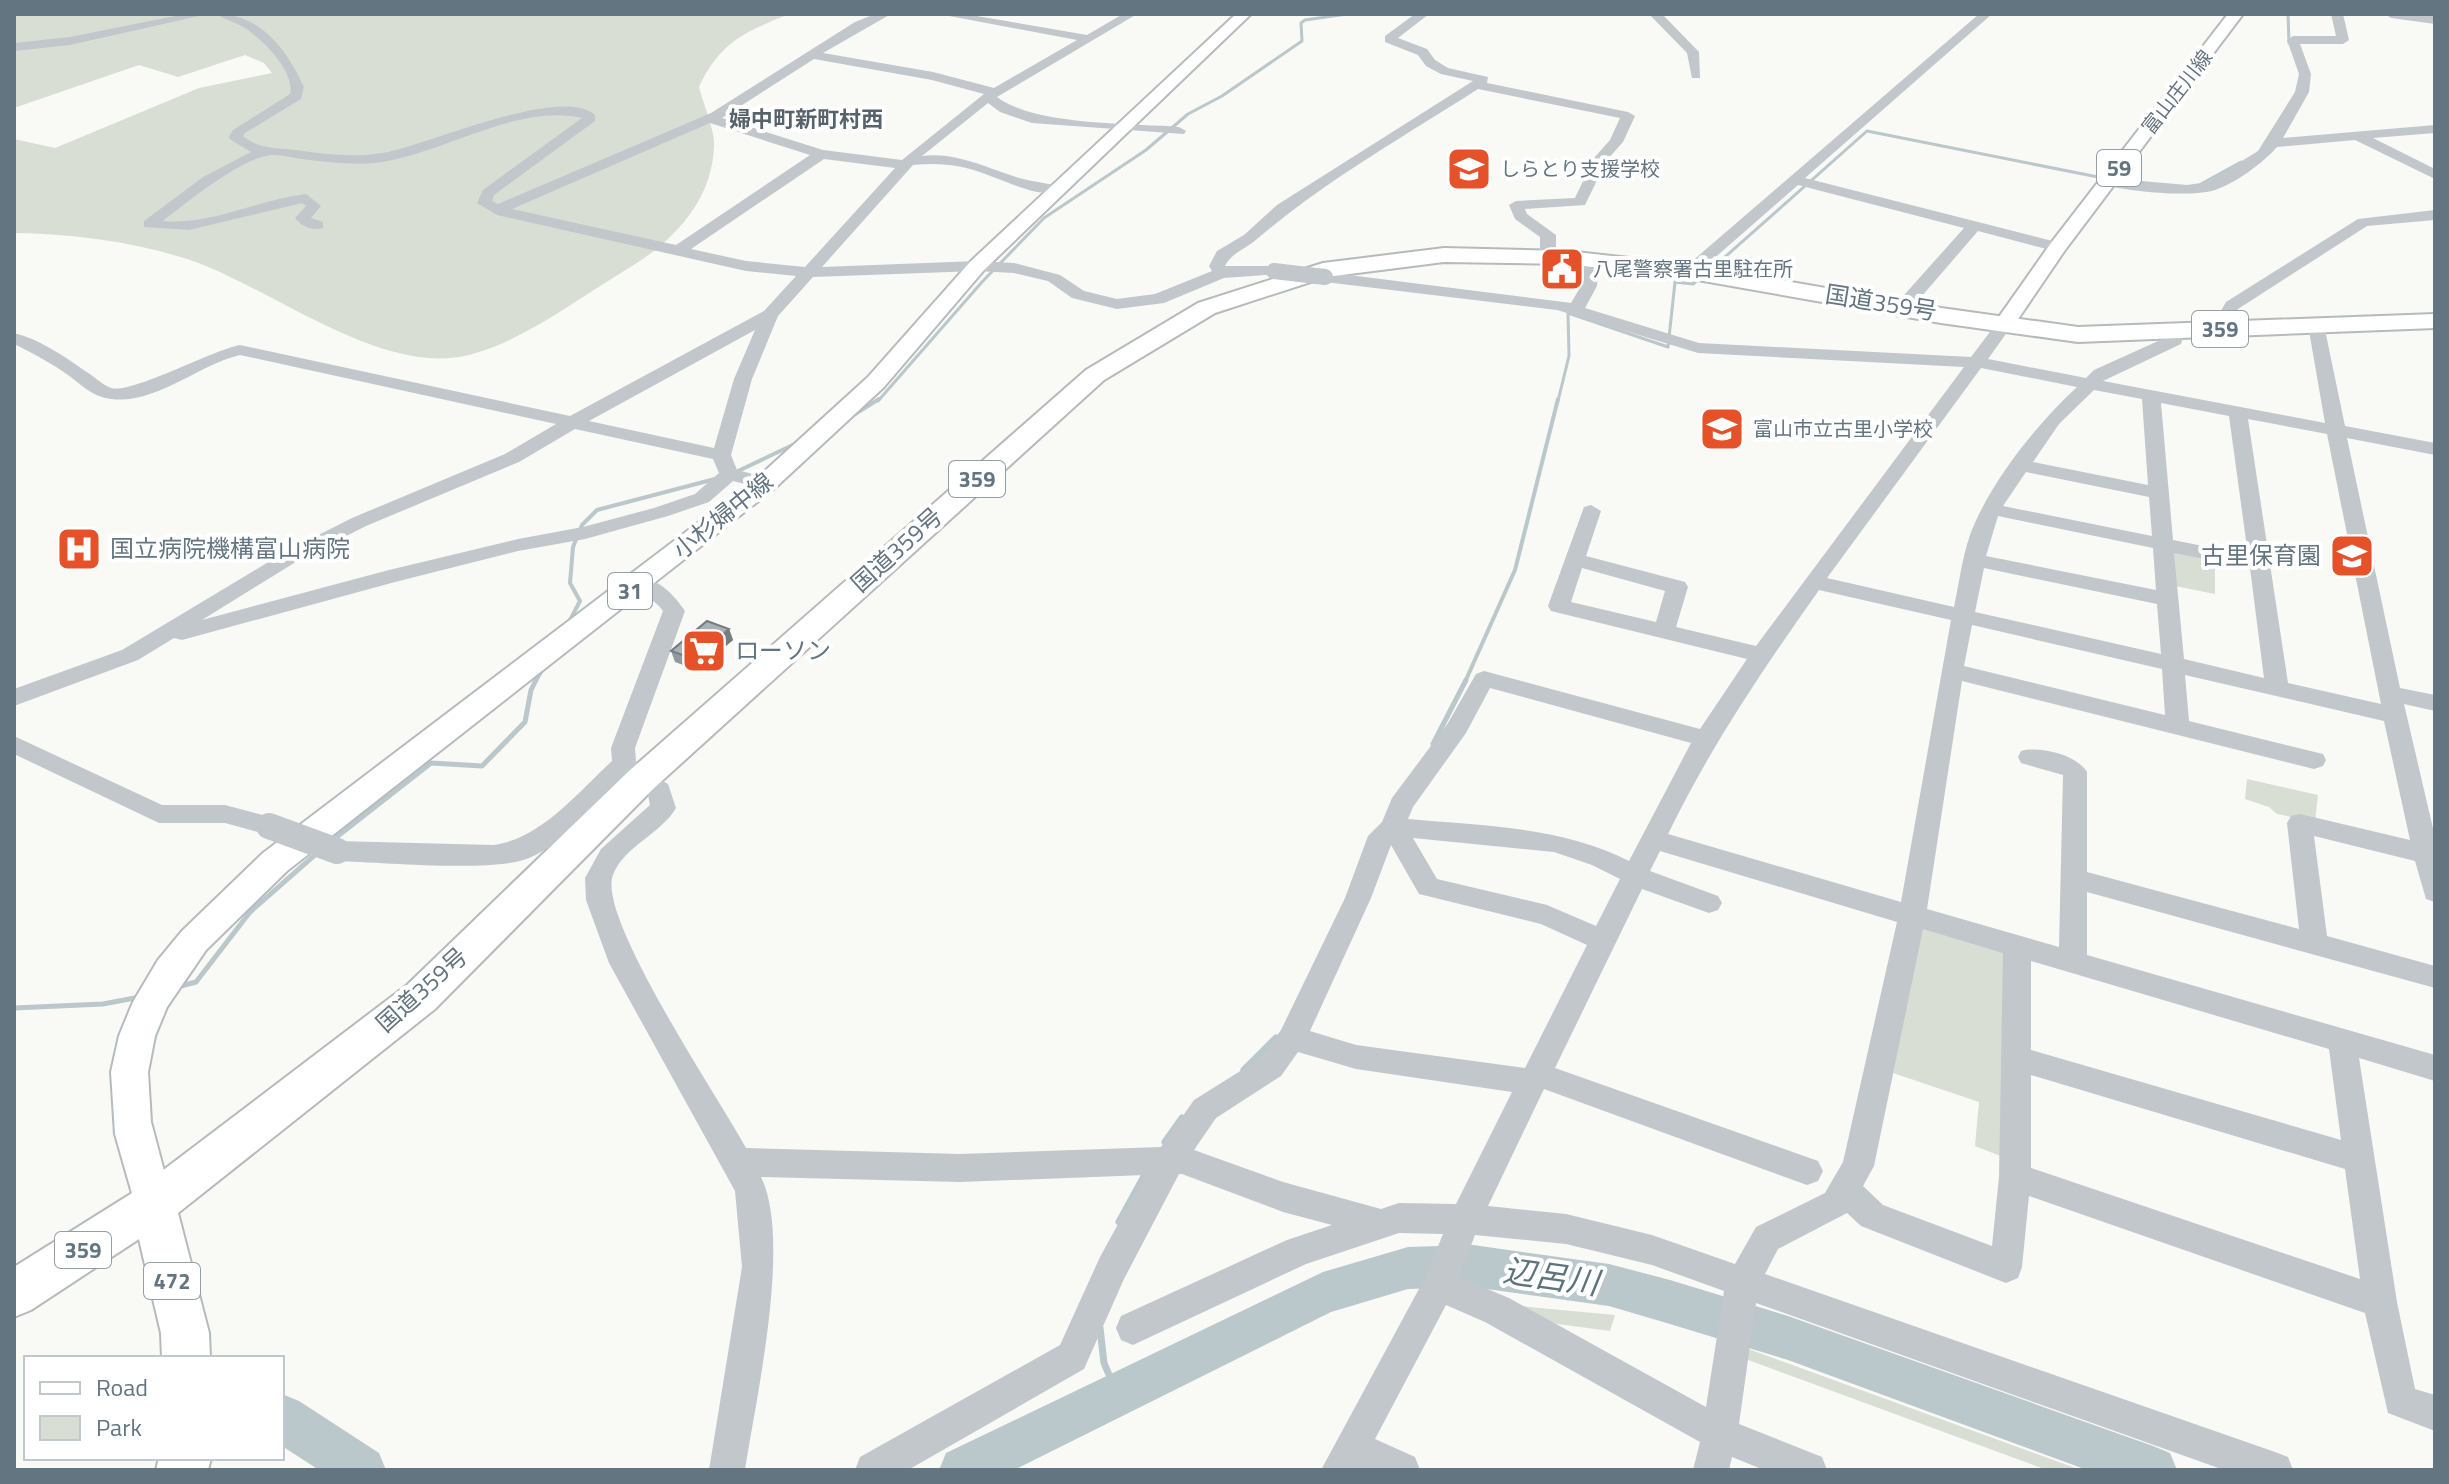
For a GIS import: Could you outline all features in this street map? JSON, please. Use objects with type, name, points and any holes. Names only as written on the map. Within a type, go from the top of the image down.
[{"type":"highway","name":"国道359号","points":[[14,1294],[153,1205],[421,997],[632,772],[1095,375],[1132,347],[1173,323],[1237,296],[1321,271],[1454,255],[1548,255],[1689,272],[2067,334],[2435,321]]},
{"type":"highway","name":"国道359号","points":[[2005,324],[2435,314]]},
{"type":"highway","name":"472","points":[[153,1205],[185,1333],[186,1356]]},
{"type":"main road","name":"小杉婦中線","points":[[153,1205],[130,1108],[133,1056],[145,1011],[180,957],[217,913],[275,862],[766,483],[876,382],[977,266],[1244,14]]},
{"type":"main road","name":"富山庄川線","points":[[2005,324],[2058,247],[2236,14]]},
{"type":"street","points":[[14,47],[70,41],[202,14]]},
{"type":"street","points":[[223,14],[235,16],[253,27],[280,56],[298,87],[296,96],[240,130],[236,137],[248,147],[331,158],[381,158],[469,134],[539,110],[586,114],[590,118],[587,122],[488,193],[484,203],[497,210],[746,266],[807,272],[977,266],[1037,272],[1054,278],[1078,295],[1117,304],[1158,299],[1221,273],[1274,271],[1559,305],[1698,348],[1975,362],[2435,449]]},
{"type":"street","points":[[497,210],[710,119],[859,25],[885,14]]},
{"type":"street","points":[[945,14],[1090,39]]},
{"type":"street","points":[[154,642],[389,577],[530,542],[585,533],[702,498],[725,465],[743,379],[770,315],[807,272],[907,163],[956,118],[991,94],[1131,14]]},
{"type":"street","points":[[1221,273],[1217,266],[1223,254],[1249,238],[1282,208],[1483,80],[1464,73],[1445,71],[1430,63],[1423,52],[1389,39],[1423,14]]},
{"type":"street","points":[[1655,14],[1693,52],[1696,75]]},
{"type":"street","points":[[1689,272],[1798,181],[1986,14]]},
{"type":"street","points":[[2107,182],[2187,189],[2212,186],[2263,154],[2273,143],[2302,92],[2305,74],[2293,40],[2343,40],[2337,14]]},
{"type":"street","points":[[2391,14],[2433,18]]},
{"type":"street","points":[[813,55],[933,76],[991,94],[1005,109],[1032,119],[1127,124],[1179,131]]},
{"type":"street","points":[[1477,85],[1628,116],[1616,142],[1601,158],[1580,202],[1516,205],[1520,216],[1548,235],[1548,255]]},
{"type":"street","points":[[710,119],[821,154],[907,163],[941,158],[992,171],[1013,181],[1057,190]]},
{"type":"street","points":[[2273,143],[2435,129]]},
{"type":"street","points":[[2358,136],[2435,175]]},
{"type":"street","points":[[264,151],[208,180],[149,224],[186,226],[259,205],[306,198],[314,206],[303,218],[308,223],[318,225]]},
{"type":"street","points":[[678,251],[821,154]]},
{"type":"street","points":[[1798,181],[2058,247]]},
{"type":"street","points":[[2223,321],[2232,306],[2363,222],[2435,215]]},
{"type":"street","points":[[1903,307],[1974,226]]},
{"type":"street","points":[[1575,310],[1589,286],[1591,259]]},
{"type":"street","points":[[14,698],[102,667],[154,642],[292,556],[359,522],[512,458],[573,421],[770,315]]},
{"type":"street","points":[[1402,1470],[1346,1458],[1439,1285],[1465,1219],[1690,764],[1761,655],[2005,324]]},
{"type":"street","points":[[2316,325],[2391,704],[2435,892]]},
{"type":"street","points":[[1711,1470],[1720,1434],[1742,1283],[1767,1238],[1836,1203],[1858,1166],[1912,916],[1952,671],[1979,539],[1991,509],[2052,420],[2088,384],[2100,374],[2175,340],[2176,330]]},
{"type":"street","points":[[14,338],[43,351],[106,393],[123,394],[143,388],[218,355],[240,350],[573,421],[725,465],[766,483]]},
{"type":"street","points":[[2151,396],[2178,727]]},
{"type":"street","points":[[2238,412],[2277,687]]},
{"type":"street","points":[[2021,465],[2158,493]]},
{"type":"street","points":[[1991,509],[2260,564]]},
{"type":"street","points":[[1591,511],[1559,606],[1761,655]]},
{"type":"street","points":[[1574,559],[1677,587],[1664,631]]},
{"type":"street","points":[[1975,560],[2166,599]]},
{"type":"street","points":[[1814,582],[2277,687],[2391,704],[2435,703]]},
{"type":"street","points":[[638,584],[662,594],[674,611],[623,748],[632,772],[659,790],[663,808],[610,856],[598,878],[599,900],[623,963],[751,1190],[758,1267],[727,1470]]},
{"type":"street","points":[[1952,671],[2314,760]]},
{"type":"street","points":[[873,1470],[1072,1357],[1112,1268],[1170,1160],[1205,1109],[1271,1067],[1292,1038],[1358,898],[1381,836],[1393,827],[1401,804],[1458,727],[1484,679],[1705,739]]},
{"type":"street","points":[[14,744],[159,814],[225,814],[269,826],[337,851],[493,855],[522,851],[632,772]]},
{"type":"street","points":[[2030,757],[2068,766],[2075,772],[2073,962]]},
{"type":"street","points":[[2314,944],[2300,823],[2426,854]]},
{"type":"street","points":[[1393,827],[1555,843],[1601,858],[1636,876],[1709,903]]},
{"type":"street","points":[[1393,827],[1428,887],[1547,915],[1604,941]]},
{"type":"street","points":[[1654,840],[2435,1068]]},
{"type":"street","points":[[2074,878],[2435,977]]},
{"type":"street","points":[[1844,1189],[1872,1216],[2006,1267],[2015,1177],[2017,946]]},
{"type":"street","points":[[1292,1038],[1356,1057],[1535,1078],[1807,1171]]},
{"type":"street","points":[[2342,1041],[2380,1302],[2400,1401],[2435,1413]]},
{"type":"street","points":[[2016,1058],[2359,1159]]},
{"type":"street","points":[[737,1162],[960,1168],[1182,1160],[1283,1197],[1378,1223]]},
{"type":"street","points":[[2015,1177],[2380,1302]]},
{"type":"street","points":[[1133,1328],[1299,1251],[1399,1218],[1465,1219],[1566,1229],[1652,1250],[2275,1470]]},
{"type":"street","points":[[1439,1285],[1497,1310],[1720,1434],[1809,1470]]},
{"type":"green space","points":[[14,14],[789,14],[735,40],[716,59],[699,87],[714,139],[712,165],[699,201],[675,232],[646,257],[510,340],[469,355],[434,358],[399,353],[362,341],[187,259],[144,247],[101,240],[14,233],[14,139],[55,148],[199,88],[272,73],[264,63],[245,55],[178,77],[139,65],[14,108]]},
{"type":"green space","points":[[2173,551],[2215,560],[2215,594],[2175,586]]},
{"type":"green space","points":[[2247,779],[2318,795],[2315,822],[2277,814],[2269,807],[2245,799]]},
{"type":"green space","points":[[1921,925],[2008,951],[2003,1157],[1975,1146],[1979,1102],[1893,1073]]},
{"type":"green space","points":[[1509,1305],[1615,1315],[1610,1331],[1535,1321]]},
{"type":"green space","points":[[1743,1347],[2081,1470],[2047,1470],[1740,1357]]},
{"type":"building","points":[[707,621],[729,629],[694,659],[671,651]]},
{"type":"waterway","points":[[878,401],[982,282],[1044,218],[1146,150],[1188,114],[1222,96],[1302,41],[1301,23],[1305,20],[1347,14]]},
{"type":"waterway","points":[[2288,14],[2289,43]]},
{"type":"waterway","points":[[1708,272],[1867,131],[2108,179]]},
{"type":"waterway","points":[[2201,184],[2241,162]]},
{"type":"waterway","points":[[1558,401],[1569,356],[1568,313],[1668,347],[1675,282],[1693,284],[1700,278]]},
{"type":"waterway","points":[[844,421],[879,399]]},
{"type":"waterway","points":[[1465,682],[1515,570],[1558,399]]},
{"type":"waterway","points":[[736,472],[799,442]]},
{"type":"waterway","points":[[568,624],[580,601],[570,583],[573,547],[582,525],[597,510],[715,479]]},
{"type":"waterway","points":[[535,682],[544,667]]},
{"type":"waterway","points":[[334,839],[431,763],[482,766],[525,722],[535,682]]},
{"type":"waterway","points":[[1433,744],[1465,682]]},
{"type":"waterway","points":[[177,987],[196,982],[250,912],[317,853]]},
{"type":"waterway","points":[[14,1008],[103,1004],[140,997]]},
{"type":"waterway","points":[[1244,1070],[1276,1038]]},
{"type":"waterway","points":[[1165,1142],[1182,1118]]},
{"type":"waterway","points":[[1119,1222],[1147,1171]]},
{"type":"waterway","name":"辺呂川","points":[[963,1470],[1323,1293],[1408,1268],[1473,1266],[1609,1285],[1670,1302],[1788,1338],[2153,1470]]},
{"type":"waterway","points":[[1100,1328],[1104,1363],[1118,1396]]},
{"type":"waterway","name":"辺呂川","points":[[284,1419],[362,1470]]},
{"type":"place","name":"しらとり支援学校","points":[[1469,169]]},
{"type":"place","name":"八尾警察署古里駐在所","points":[[1562,269]]},
{"type":"place","name":"富山市立古里小学校","points":[[1722,429]]},
{"type":"place","name":"国立病院機構富山病院","points":[[79,549]]},
{"type":"place","name":"古里保育園","points":[[2352,556]]},
{"type":"place","name":"ローソン","points":[[704,651]]},
{"type":"district","name":"婦中町新町村西","points":[[806,119]]}]
